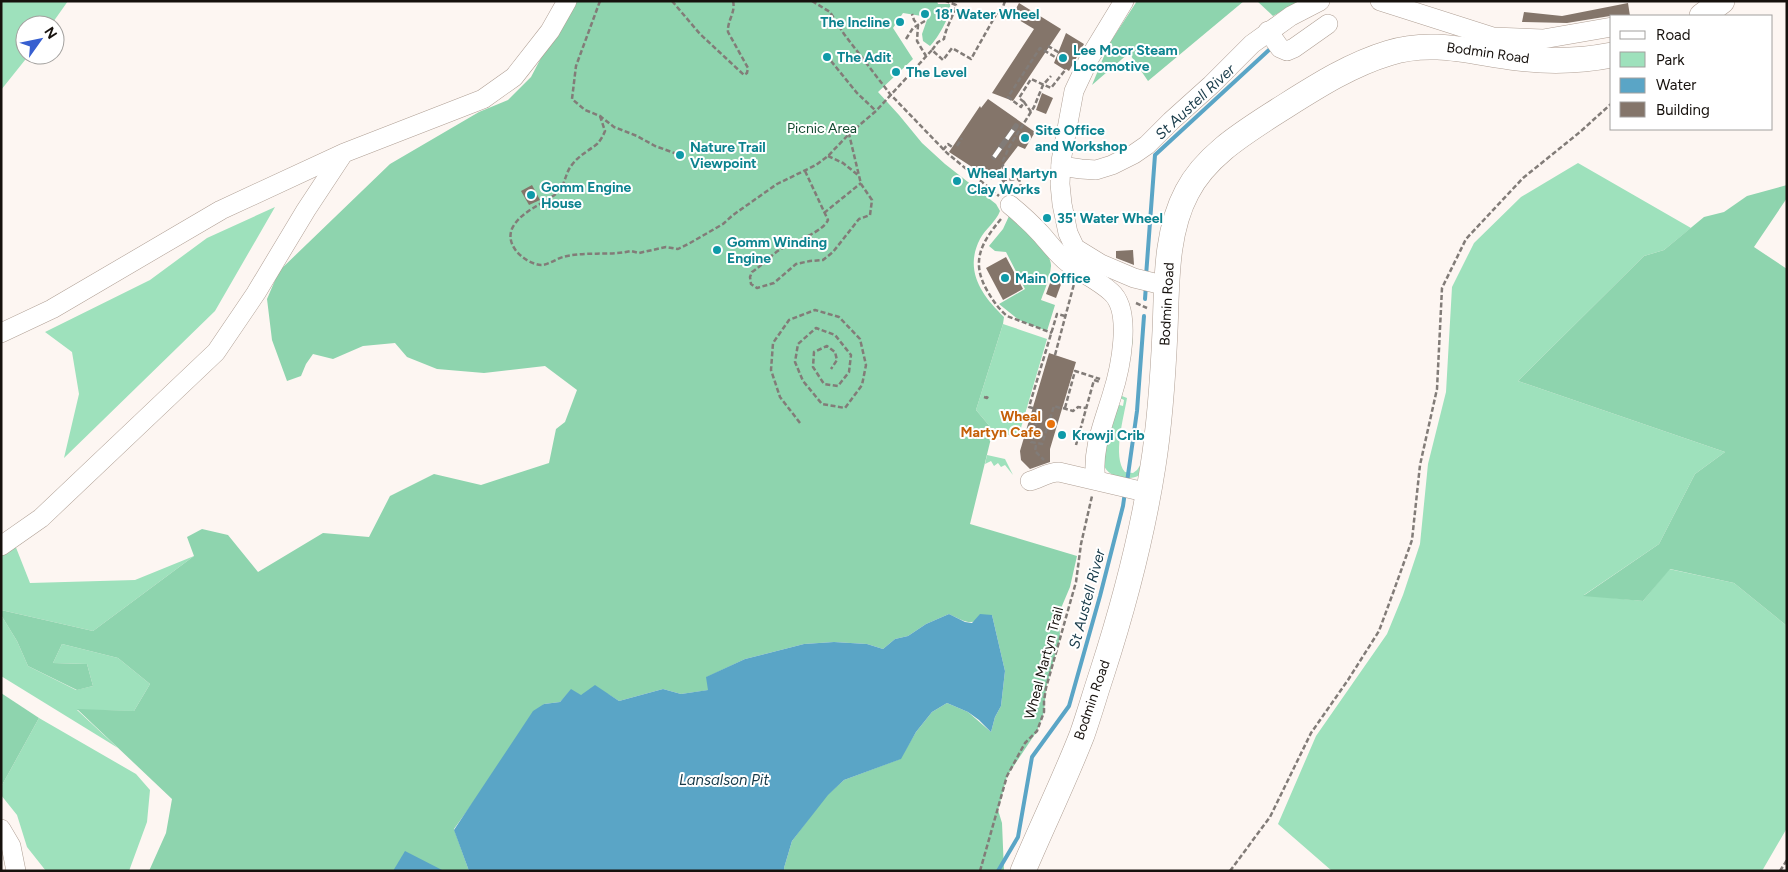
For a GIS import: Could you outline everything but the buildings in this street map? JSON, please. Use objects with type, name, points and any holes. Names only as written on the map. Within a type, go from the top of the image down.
[{"type":"main road","points":[[1703,15],[1722,1]]},
{"type":"main road","name":"Bodmin Road","points":[[1022,871],[1082,735],[1132,575],[1136,490],[1158,427],[1166,317],[1154,283],[1171,242],[1175,222],[1186,193],[1195,178],[1218,154],[1234,141],[1300,96],[1334,77],[1380,56],[1409,48],[1425,46],[1458,48],[1516,58],[1546,60],[1574,60],[1610,54]]},
{"type":"lane","points":[[1,333],[52,309],[221,210],[344,152],[483,99],[514,77],[550,31],[567,1]]},
{"type":"lane","points":[[1124,1],[1090,57],[1074,90],[1061,166],[1062,204],[1068,233],[1076,248],[1101,264],[1134,278],[1154,283]]},
{"type":"lane","points":[[1061,166],[1081,170],[1096,170],[1112,165],[1134,154],[1147,145],[1252,44],[1291,16],[1320,1]]},
{"type":"lane","points":[[1380,1],[1493,37],[1543,38],[1610,27]]},
{"type":"lane","points":[[1268,31],[1280,48],[1287,51],[1328,24]]},
{"type":"lane","points":[[1,546],[41,518],[216,352],[256,293],[306,210],[344,152]]},
{"type":"lane","points":[[1010,205],[1066,261],[1112,292],[1120,302],[1123,314],[1122,346],[1110,383],[1096,449],[1094,469],[1096,480]]},
{"type":"lane","points":[[1030,481],[1042,478],[1051,472],[1060,472],[1136,490]]},
{"type":"lane","points":[[1,829],[11,846],[16,871]]},
{"type":"path","points":[[600,1],[576,66],[572,99],[584,110],[600,116],[614,127],[680,155]]},
{"type":"path","points":[[672,1],[700,34],[744,75],[747,73],[748,68],[728,32],[734,1]]},
{"type":"path","points":[[812,1],[830,12],[844,34],[890,94],[943,150],[1010,205]]},
{"type":"path","points":[[600,116],[605,131],[598,143],[580,155],[570,168],[558,192],[521,217],[512,230],[510,237],[514,249],[524,258],[535,264],[543,265],[574,256],[631,251],[639,253],[666,247],[678,249],[724,224],[733,215],[777,184],[816,165],[876,110],[938,42],[944,39],[945,29],[950,24],[956,5],[946,1]]},
{"type":"path","points":[[932,50],[943,60],[952,48],[972,59],[998,11],[1003,8],[1005,1]]},
{"type":"path","points":[[912,14],[918,25],[917,41],[926,56]]},
{"type":"path","points":[[906,39],[913,28],[925,21]]},
{"type":"path","points":[[1024,102],[1021,107],[1008,98],[1040,48],[1060,60],[1063,55],[1048,46]]},
{"type":"path","points":[[831,61],[848,83],[876,110]]},
{"type":"path","points":[[1030,112],[1019,98],[1031,79],[1051,88],[1067,67]]},
{"type":"path","points":[[1010,205],[1003,180],[1003,161],[1044,85],[1051,76]]},
{"type":"path","points":[[1230,871],[1270,817],[1311,733],[1379,631],[1412,540],[1420,465],[1437,389],[1442,288],[1466,239],[1523,178],[1610,105]]},
{"type":"path","points":[[805,171],[828,220],[826,226],[794,244],[784,247],[752,272],[750,280],[754,287],[757,288],[774,283],[796,264],[810,260],[823,260],[833,252],[859,219],[870,215],[872,200],[858,174],[849,134]]},
{"type":"path","points":[[957,146],[962,138]]},
{"type":"path","points":[[943,150],[948,144],[952,147]]},
{"type":"path","points":[[828,156],[843,163],[858,174]]},
{"type":"path","points":[[824,213],[861,182]]},
{"type":"path","points":[[1010,205],[984,242],[978,261],[980,276],[995,303],[1003,312],[1013,318],[1052,333]]},
{"type":"path","points":[[1055,355],[1078,270]]},
{"type":"path","points":[[1112,292],[1166,317]]},
{"type":"path","points":[[800,423],[780,397],[771,370],[773,343],[789,320],[815,310],[839,317],[860,338],[866,365],[862,385],[844,408],[822,404],[803,381],[794,362],[798,344],[816,328],[835,335],[851,355],[849,372],[838,386],[824,384],[813,367],[814,352],[827,346],[835,352],[837,360],[831,368]]},
{"type":"path","points":[[1065,316],[1057,314],[1029,407],[1040,410],[1032,442],[1042,444],[1054,406],[1073,411],[1078,407],[1086,408]]},
{"type":"path","points":[[1063,408],[1075,371],[1106,380],[1110,383]]},
{"type":"path","points":[[1076,445],[1094,380],[1110,383]]},
{"type":"path","points":[[1036,445],[1035,451],[1049,464]]},
{"type":"path","name":"Wheal Martyn Trail","points":[[980,871],[1006,776],[1025,743],[1037,731],[1044,712],[1046,688],[1076,582],[1081,544],[1096,480]]},
{"type":"path","points":[[1780,871],[1787,860]]},
{"type":"green space","points":[[1,1],[68,1],[58,15],[15,15],[15,65],[21,65],[1,90]]},
{"type":"green space","name":"Picnic Area","points":[[575,1],[937,1],[938,4],[950,4],[949,14],[944,26],[930,46],[923,41],[922,34],[928,17],[903,13],[893,28],[913,59],[878,92],[922,143],[945,164],[996,204],[1000,211],[980,239],[975,250],[974,272],[977,281],[988,300],[1004,317],[976,410],[993,430],[970,524],[1077,556],[1070,587],[1059,613],[1060,638],[1046,688],[1044,712],[1037,731],[1007,776],[998,810],[1002,823],[1004,871],[785,871],[784,868],[792,841],[825,797],[844,780],[900,759],[916,732],[932,712],[947,703],[968,712],[991,732],[995,717],[1001,706],[1005,671],[992,615],[966,622],[949,614],[926,624],[908,636],[895,639],[883,649],[867,644],[834,642],[804,644],[745,659],[707,677],[709,690],[681,694],[663,689],[619,701],[608,694],[580,695],[571,690],[560,702],[544,704],[454,829],[469,871],[149,871],[166,833],[172,799],[77,709],[134,711],[150,684],[118,658],[62,644],[53,663],[87,664],[93,686],[77,690],[28,666],[17,641],[1,615],[1,610],[93,631],[194,556],[187,537],[202,529],[228,535],[258,572],[323,533],[369,537],[390,496],[434,474],[481,485],[549,463],[556,429],[565,422],[577,390],[545,366],[484,373],[437,369],[407,357],[395,343],[363,346],[333,359],[313,354],[301,376],[287,381],[272,340],[267,299],[279,271],[390,164],[479,112],[508,100],[531,77],[562,18]]},
{"type":"green space","points":[[1137,1],[1244,1],[1148,81],[1129,53],[1092,85],[1109,44]]},
{"type":"green space","points":[[1257,1],[1300,1],[1273,16]]},
{"type":"green space","points":[[1578,163],[1691,228],[1664,250],[1644,256],[1518,381],[1725,452],[1695,474],[1659,544],[1584,595],[1643,601],[1669,569],[1734,583],[1787,626],[1787,828],[1762,871],[1332,871],[1278,824],[1316,736],[1387,634],[1403,595],[1420,544],[1428,464],[1446,392],[1452,287],[1474,243],[1521,197]]},
{"type":"green space","points":[[1787,185],[1787,198],[1754,247],[1787,269],[1787,626],[1734,583],[1670,569],[1643,601],[1583,596],[1659,544],[1695,474],[1725,452],[1518,381],[1644,256],[1664,250],[1704,217],[1724,212],[1747,196]]},
{"type":"green space","points":[[275,207],[215,311],[64,458],[79,394],[72,352],[45,332],[150,280],[207,238]]},
{"type":"green space","points":[[1009,216],[1041,246],[1050,260],[1050,275],[1041,300],[1055,305],[1047,331],[1019,320],[999,304],[1025,289],[1006,252],[995,251],[989,246],[1003,229]]},
{"type":"green space","points":[[1127,303],[1129,303],[1133,340],[1122,396],[1127,398],[1120,436],[1119,457],[1125,472],[1133,473],[1145,458],[1140,475],[1122,478],[1106,469],[1102,458],[1116,404],[1123,406],[1124,400],[1118,397]]},
{"type":"green space","points":[[1003,324],[1047,339],[1018,438],[993,430],[976,410]]},
{"type":"green space","points":[[987,455],[1005,459],[1013,475],[1005,465],[1001,467],[998,463],[994,466],[991,461],[985,464]]},
{"type":"green space","points":[[15,545],[30,583],[135,580],[194,556],[93,631],[1,610],[1,554]]},
{"type":"green space","points":[[1,615],[17,641],[28,666],[76,690],[93,686],[87,664],[53,663],[62,644],[118,658],[150,684],[134,711],[77,710],[118,748],[1,676]]},
{"type":"green space","points":[[1,693],[39,718],[1,787]]},
{"type":"green space","points":[[39,718],[136,774],[150,790],[147,822],[129,871],[46,871],[27,847],[17,815],[1,795],[1,787]]},
{"type":"water","name":"Lansalson Pit","points":[[949,614],[965,622],[972,623],[980,614],[992,615],[1005,671],[1001,706],[995,717],[991,732],[968,712],[947,703],[932,712],[916,732],[901,759],[844,780],[828,795],[792,841],[784,868],[785,871],[469,871],[454,830],[533,711],[544,704],[560,702],[571,689],[581,695],[595,685],[619,701],[663,689],[681,694],[708,690],[706,677],[745,659],[804,644],[834,642],[867,644],[883,649],[895,639],[908,636],[926,624]]},
{"type":"water","points":[[405,851],[444,871],[393,871]]},
{"type":"waterway","name":"St Austell River","points":[[1146,276],[1155,155],[1270,49]]},
{"type":"waterway","name":"St Austell River","points":[[1145,299],[1146,285]]},
{"type":"waterway","name":"St Austell River","points":[[1127,482],[1137,411],[1144,316]]},
{"type":"waterway","name":"St Austell River","points":[[998,871],[1018,837],[1032,757],[1069,706],[1100,596],[1125,492]]},
{"type":"railway","points":[[994,157],[1016,126]]},
{"type":"place","name":"18' Water Wheel","points":[[925,14]]},
{"type":"place","name":"The Incline","points":[[900,22]]},
{"type":"place","name":"The Adit","points":[[827,57]]},
{"type":"place","name":"Lee Moor Steam Locomotive","points":[[1063,58]]},
{"type":"place","name":"The Level","points":[[896,72]]},
{"type":"place","name":"Site Office and Workshop","points":[[1025,138]]},
{"type":"place","name":"Nature Trail Viewpoint","points":[[680,155]]},
{"type":"place","name":"Wheal Martyn Clay Works","points":[[957,181]]},
{"type":"place","name":"Gomm Engine House","points":[[531,195]]},
{"type":"place","name":"35' Water Wheel","points":[[1047,218]]},
{"type":"place","name":"Gomm Winding Engine","points":[[717,250]]},
{"type":"place","name":"Main Office","points":[[1005,278]]},
{"type":"place","name":"Wheal Martyn Cafe","points":[[1051,424]]},
{"type":"place","name":"Krowji Crib","points":[[1062,435]]}]
